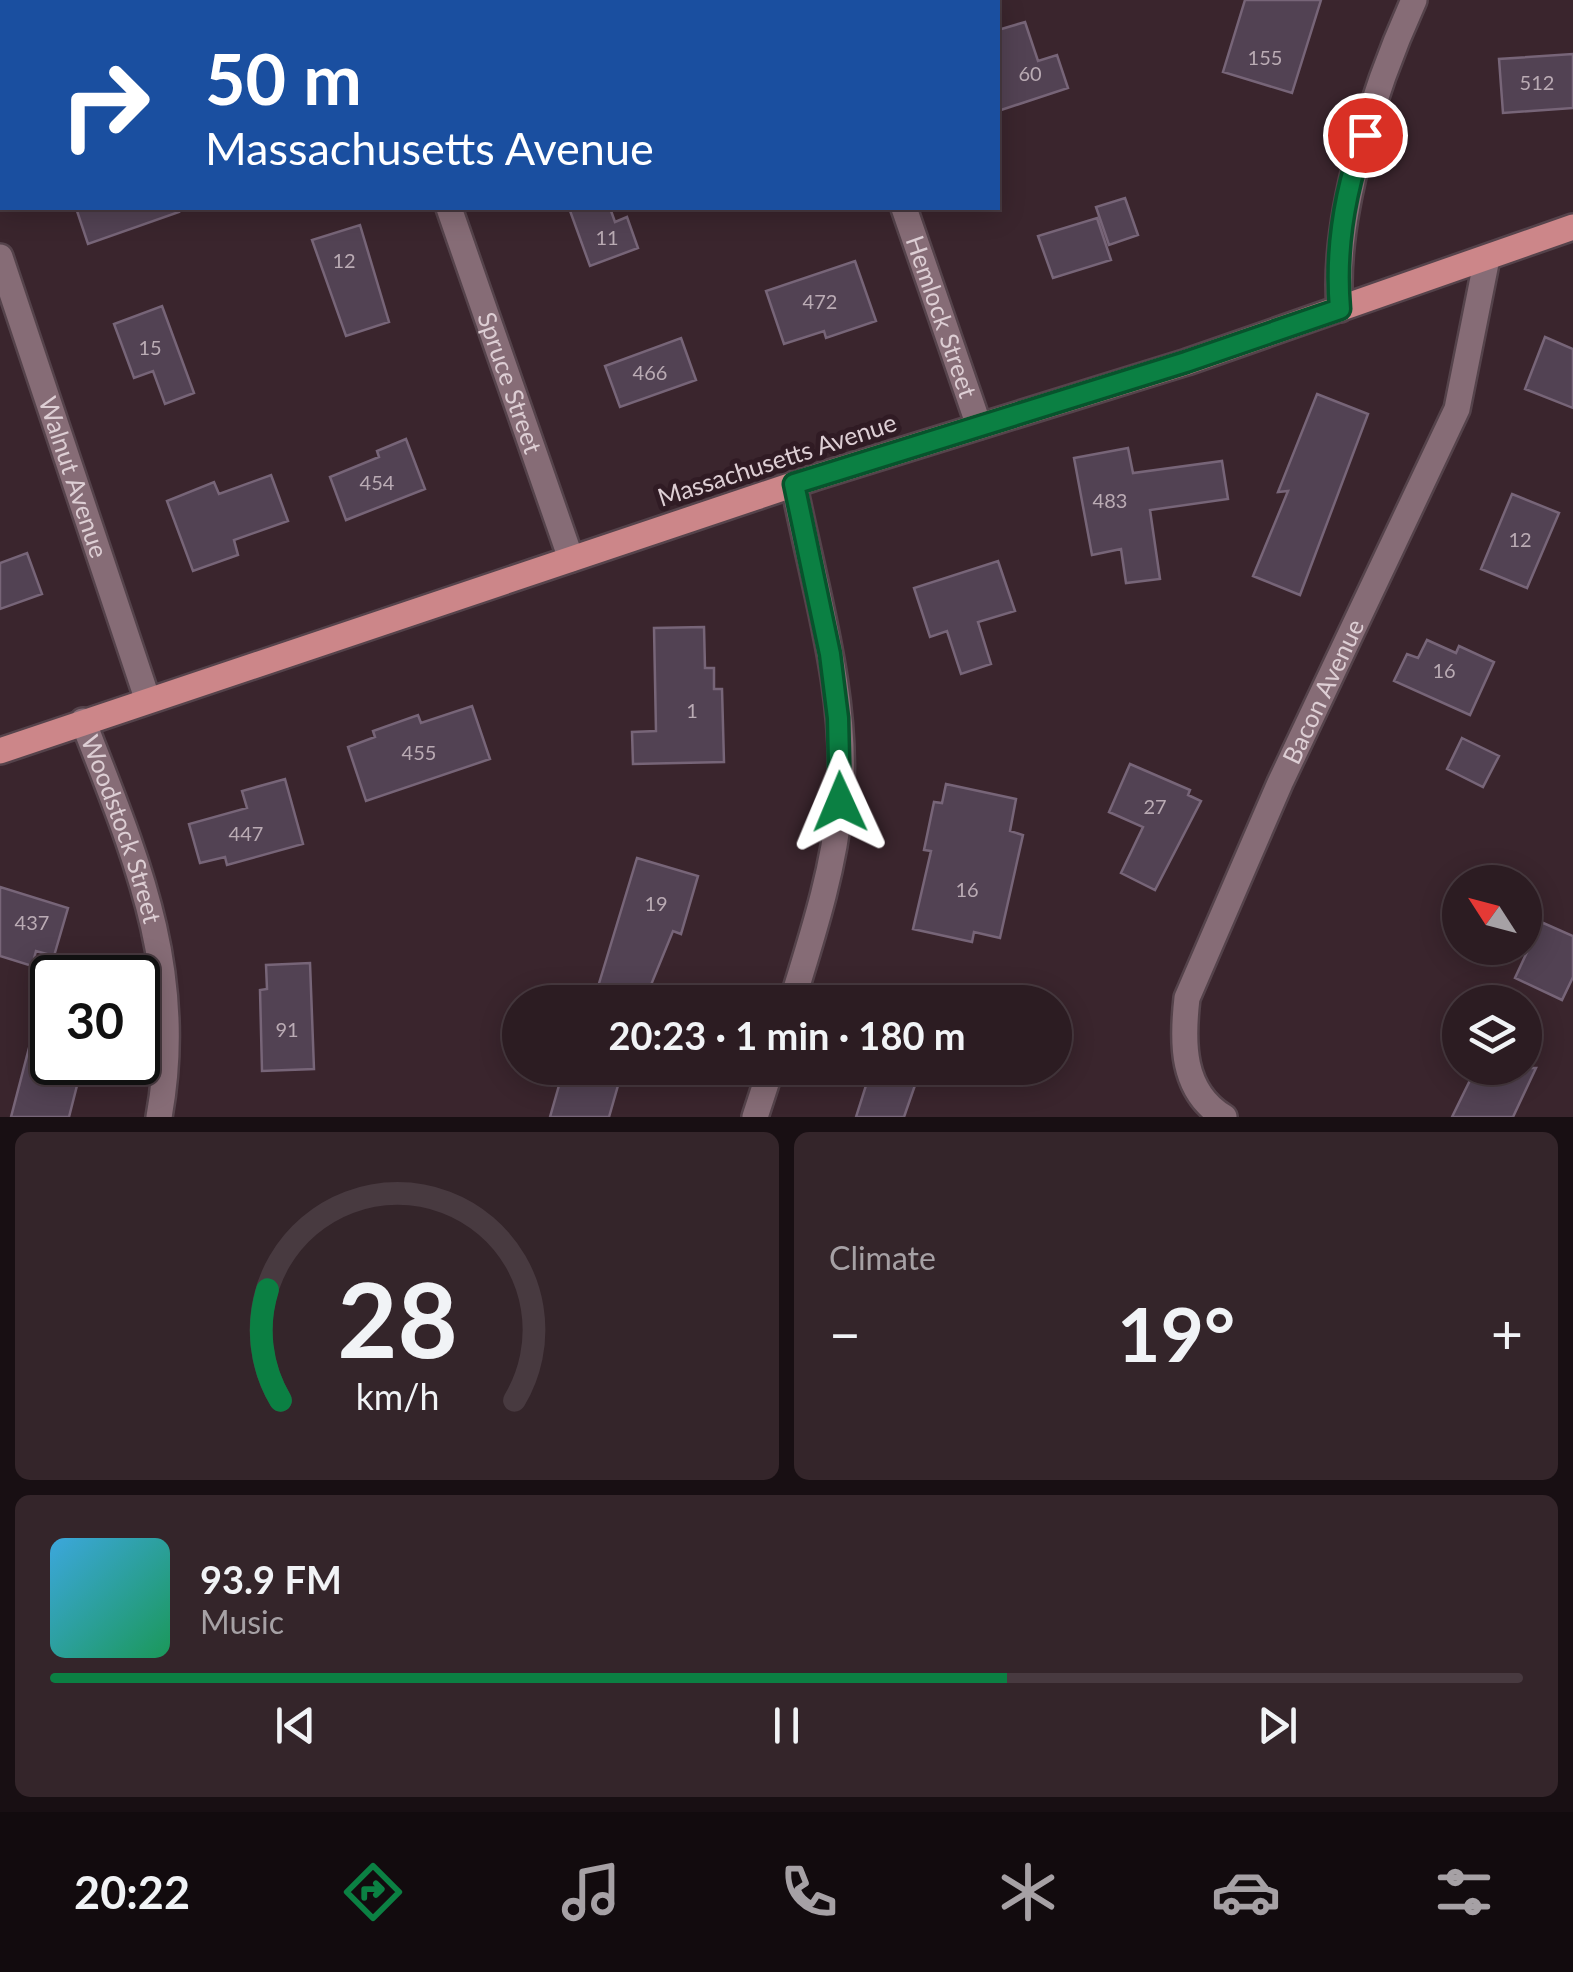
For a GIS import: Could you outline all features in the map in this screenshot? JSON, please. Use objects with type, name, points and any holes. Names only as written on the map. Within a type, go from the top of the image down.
[{"type":"main road","name":"Massachusetts Avenue","points":[[0,751],[148,698],[794,484],[1186,362],[1573,227]]},
{"type":"street","points":[[1340,309],[1337,272],[1354,167],[1414,0]]},
{"type":"street","name":"Spruce Street","points":[[450,210],[571,559]]},
{"type":"street","name":"Hemlock Street","points":[[905,210],[979,426]]},
{"type":"street","name":"Walnut Avenue","points":[[0,257],[148,698]]},
{"type":"street","name":"Bacon Avenue","points":[[1224,1117],[1198,1095],[1187,1066],[1183,1036],[1187,998],[1280,783],[1457,409],[1487,258]]},
{"type":"street","points":[[794,484],[830,654],[838,718],[840,802],[821,908],[797,985]]},
{"type":"street","name":"Woodstock Street","points":[[82,721],[138,862],[156,925],[169,1027],[159,1117]]},
{"type":"street","points":[[755,1117],[765,1085]]},
{"type":"building","points":[[1245,0],[1321,0],[1292,93],[1223,72]]},
{"type":"building","points":[[1025,22],[1038,61],[1057,55],[1068,88],[1000,110],[1000,29]]},
{"type":"building","points":[[1573,54],[1573,108],[1503,113],[1499,59]]},
{"type":"building","points":[[1125,198],[1138,235],[1109,245],[1096,207]]},
{"type":"building","points":[[77,210],[178,210],[179,212],[88,244]]},
{"type":"building","points":[[570,210],[611,210],[615,222],[627,217],[638,248],[590,266]]},
{"type":"building","points":[[1097,218],[1111,260],[1053,278],[1038,236]]},
{"type":"building","points":[[360,225],[389,322],[346,336],[312,240]]},
{"type":"building","points":[[855,261],[876,321],[826,338],[824,331],[784,344],[766,291]]},
{"type":"building","points":[[162,306],[194,393],[165,404],[153,371],[134,378],[114,324]]},
{"type":"building","points":[[1545,337],[1573,349],[1573,408],[1525,389]]},
{"type":"building","points":[[681,338],[696,380],[620,407],[605,366]]},
{"type":"building","points":[[1317,394],[1368,414],[1300,595],[1253,576],[1288,491],[1278,492]]},
{"type":"building","points":[[406,439],[425,489],[346,520],[330,477],[379,457],[377,451]]},
{"type":"building","points":[[1128,448],[1133,473],[1222,461],[1228,499],[1150,510],[1160,579],[1126,583],[1121,549],[1092,555],[1074,458]]},
{"type":"building","points":[[271,475],[288,521],[234,540],[238,555],[193,571],[167,501],[214,482],[219,494]]},
{"type":"building","points":[[1512,494],[1559,513],[1527,588],[1481,569]]},
{"type":"building","points":[[27,553],[42,594],[0,609],[0,563]]},
{"type":"building","points":[[998,561],[1015,611],[978,622],[991,664],[961,674],[947,631],[930,637],[914,588]]},
{"type":"building","points":[[704,627],[705,668],[714,668],[714,689],[722,689],[724,762],[633,764],[632,732],[656,731],[654,628]]},
{"type":"building","points":[[1427,640],[1456,653],[1459,646],[1494,662],[1470,715],[1394,681],[1407,654],[1418,658]]},
{"type":"building","points":[[472,706],[490,759],[366,801],[348,747],[375,737],[373,731],[418,715],[421,723]]},
{"type":"building","points":[[1462,738],[1499,756],[1483,787],[1447,769]]},
{"type":"building","points":[[1130,764],[1190,790],[1188,795],[1201,801],[1155,890],[1121,873],[1143,827],[1109,812]]},
{"type":"building","points":[[285,779],[303,844],[227,865],[225,857],[200,863],[189,824],[247,808],[242,791]]},
{"type":"building","points":[[946,784],[1016,799],[1010,831],[1023,835],[1000,938],[974,932],[972,942],[913,929],[931,851],[924,850],[934,802],[942,803]]},
{"type":"building","points":[[637,858],[698,876],[681,934],[673,931],[651,985],[599,985]]},
{"type":"building","points":[[0,887],[68,908],[54,955],[36,951],[30,955],[30,965],[0,956]]},
{"type":"building","points":[[1542,922],[1573,936],[1573,977],[1562,1000],[1542,991],[1542,985],[1530,985],[1515,978],[1521,965],[1542,965]]},
{"type":"building","points":[[310,963],[314,1069],[262,1071],[260,990],[267,989],[266,965]]},
{"type":"building","points":[[30,1044],[30,1085],[77,1085],[69,1117],[11,1117]]},
{"type":"building","points":[[559,1085],[618,1085],[609,1117],[550,1117]]},
{"type":"building","points":[[866,1085],[915,1085],[904,1117],[856,1117]]},
{"type":"building","points":[[1468,1085],[1528,1085],[1513,1117],[1452,1117]]},
{"type":"route","points":[[840,802],[838,718],[830,654],[794,484],[1186,362],[1340,309],[1337,272],[1344,217],[1365,135]]}]
